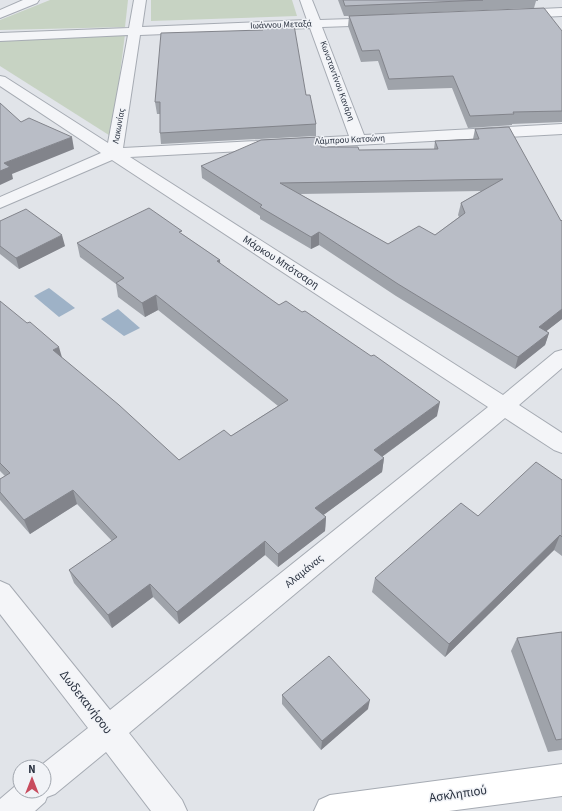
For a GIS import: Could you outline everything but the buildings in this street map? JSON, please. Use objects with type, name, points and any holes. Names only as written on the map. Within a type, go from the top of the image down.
[{"type":"street","points":[[0,14],[33,0]]},
{"type":"street","name":"Λακωνίας","points":[[0,203],[114,153],[140,0]]},
{"type":"street","name":"Κωνσταντίνου Κανάρη","points":[[306,0],[358,140]]},
{"type":"street","points":[[556,0],[562,7]]},
{"type":"street","points":[[506,14],[562,12]]},
{"type":"street","name":"Ιωάννου Μεταξά","points":[[0,37],[387,20]]},
{"type":"street","name":"Μάρκου Μπότσαρη","points":[[0,80],[562,444]]},
{"type":"street","name":"Λάμπρου Κατσώνη","points":[[114,153],[562,129]]},
{"type":"street","name":"Αλαμάνας","points":[[52,776],[562,357]]},
{"type":"street","name":"Δωδεκανήσου","points":[[0,593],[109,730],[171,811]]},
{"type":"street","name":"Ασκληπιού","points":[[330,811],[562,780]]},
{"type":"street","points":[[10,811],[24,799]]},
{"type":"green space","points":[[50,0],[128,0],[125,27],[0,30],[0,20]]},
{"type":"green space","points":[[151,0],[292,0],[297,16],[151,21]]},
{"type":"green space","points":[[125,34],[112,137],[0,66],[0,40]]},
{"type":"water","points":[[49,288],[75,308],[59,317],[34,296]]},
{"type":"water","points":[[118,309],[140,328],[124,336],[101,319]]}]
